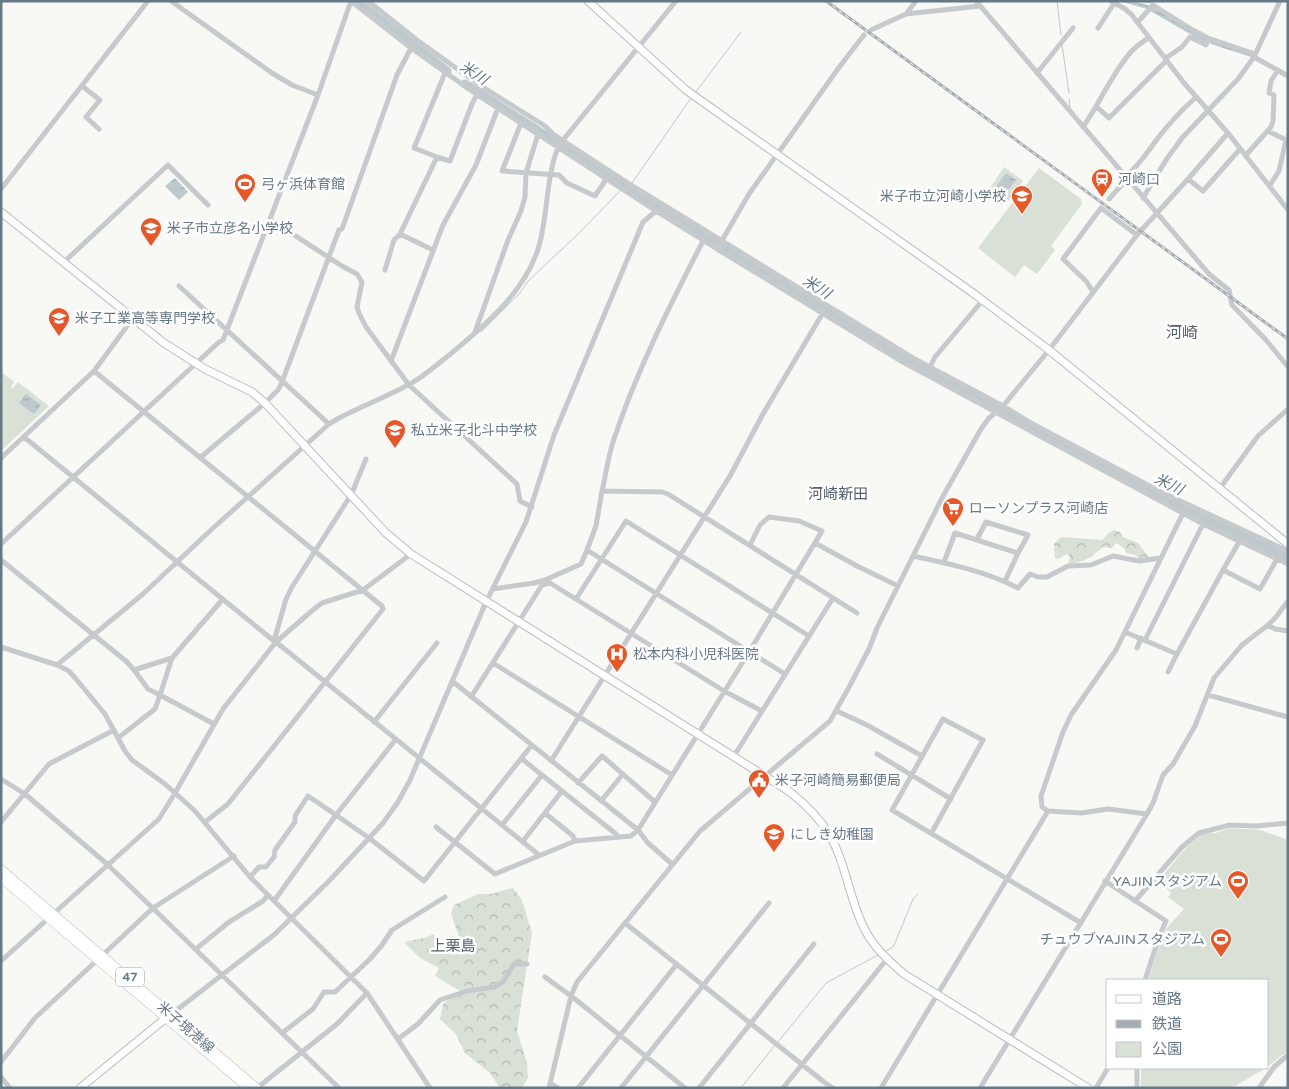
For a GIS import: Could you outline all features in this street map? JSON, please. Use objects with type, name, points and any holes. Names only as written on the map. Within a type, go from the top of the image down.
[{"type":"main road","name":"米子境港線","points":[[1,869],[51,916]]},
{"type":"main road","name":"米子境港線","points":[[1,878],[101,957],[248,1088]]},
{"type":"main road","name":"米子境港線","points":[[169,1016],[257,1088]]},
{"type":"street","points":[[1,189],[148,1]]},
{"type":"street","points":[[171,1],[177,3],[272,73],[318,95]]},
{"type":"street","points":[[1,544],[223,340],[271,220],[351,1],[478,91],[498,108],[538,134],[560,143],[900,361],[1000,409],[1187,505],[1288,551]]},
{"type":"street","points":[[368,1],[446,73],[545,126],[560,143],[606,178],[703,241],[720,245],[827,306],[1094,467],[1203,524],[1288,564]]},
{"type":"street","points":[[588,1],[686,90],[1049,350],[1288,544]]},
{"type":"street","points":[[57,665],[143,594],[329,424],[409,385],[425,374],[475,333],[516,291],[530,269],[542,231],[552,174],[560,143],[676,1]]},
{"type":"street","points":[[906,14],[916,1]]},
{"type":"street","points":[[1144,198],[1166,160],[1182,138],[1238,80],[1255,56],[1280,1]]},
{"type":"street","points":[[1098,28],[1113,2],[1125,9],[1138,22],[1196,97],[1210,111],[1270,185],[1288,210]]},
{"type":"street","points":[[870,30],[906,14],[978,3],[1156,214],[1209,274],[1229,290],[1232,305],[1266,340],[1288,367]]},
{"type":"street","points":[[1138,22],[1153,5],[1208,40],[1255,56],[1288,76]]},
{"type":"street","points":[[1037,73],[1073,28]]},
{"type":"street","points":[[720,245],[749,194],[776,154],[864,35]]},
{"type":"street","points":[[1097,107],[1109,118],[1166,59],[1182,47],[1190,36],[1206,45],[1208,40]]},
{"type":"street","points":[[1083,127],[1097,107],[1121,64],[1132,50],[1149,37]]},
{"type":"street","points":[[201,458],[278,390],[342,229],[397,75],[413,44]]},
{"type":"street","points":[[1246,156],[1268,131],[1273,121],[1274,95],[1269,93],[1271,81],[1278,70]]},
{"type":"street","points":[[446,73],[414,148],[450,161],[478,91]]},
{"type":"street","points":[[82,86],[100,100],[86,118],[99,129]]},
{"type":"street","points":[[1109,198],[1175,119],[1196,97]]},
{"type":"street","points":[[391,361],[448,214],[476,165],[498,108]]},
{"type":"street","points":[[521,123],[502,171],[559,175],[567,183],[595,196],[606,178]]},
{"type":"street","points":[[1268,131],[1287,138],[1279,171],[1270,185]]},
{"type":"street","points":[[558,1088],[550,1086],[571,996],[577,982],[700,831],[794,749],[830,721],[869,649],[877,628],[942,498],[981,429],[1049,350],[1137,235],[1228,133]]},
{"type":"street","points":[[475,333],[508,240],[521,211],[525,197],[526,173],[538,134]]},
{"type":"street","points":[[1188,179],[1202,191],[1240,149]]},
{"type":"street","points":[[385,270],[394,240],[400,234],[437,157]]},
{"type":"street","points":[[64,262],[168,165],[208,205]]},
{"type":"street","points":[[1093,292],[1086,281],[1063,259],[1101,208],[1137,235]]},
{"type":"street","points":[[80,1088],[275,934],[370,838],[398,802],[420,758],[486,602],[526,522],[554,435],[643,222],[656,211]]},
{"type":"street","points":[[1,212],[164,343],[197,364],[241,386],[265,403],[397,544],[486,602],[790,792],[809,808],[829,833],[839,854],[854,904],[864,928],[876,948],[886,959],[904,974],[1088,1088]]},
{"type":"street","points":[[271,220],[357,274],[362,282],[357,307],[359,313],[366,327],[409,385],[517,484],[520,501],[532,507]]},
{"type":"street","points":[[400,234],[433,250]]},
{"type":"street","points":[[471,697],[542,585],[580,564],[596,526],[613,441],[651,346],[703,241]]},
{"type":"street","points":[[179,286],[329,424]]},
{"type":"street","points":[[930,367],[935,357],[982,301]]},
{"type":"street","points":[[551,761],[730,476],[763,414],[827,306]]},
{"type":"street","points":[[1,458],[94,371],[133,318]]},
{"type":"street","points":[[94,371],[380,603],[383,609],[228,804],[205,822]]},
{"type":"street","points":[[1220,488],[1258,436],[1288,409]]},
{"type":"street","points":[[24,437],[540,855]]},
{"type":"street","points":[[275,642],[286,599],[350,495],[366,459]]},
{"type":"street","points":[[602,491],[662,492],[668,494],[857,614]]},
{"type":"street","points":[[1147,814],[1108,808],[1082,813],[1048,811],[1042,807],[1041,796],[1071,714],[1116,650],[1187,505]]},
{"type":"street","points":[[436,827],[495,874],[575,841],[631,836],[638,830],[822,531],[799,521],[769,517],[760,525],[750,545]]},
{"type":"street","points":[[576,599],[626,521],[809,636]]},
{"type":"street","points":[[977,539],[986,522],[1028,536],[1005,581]]},
{"type":"street","points":[[1137,648],[1203,524]]},
{"type":"street","points":[[944,562],[955,533],[1018,554]]},
{"type":"street","points":[[1168,672],[1239,542]]},
{"type":"street","points":[[815,543],[898,586]]},
{"type":"street","points":[[587,550],[785,674]]},
{"type":"street","points":[[1,961],[159,818],[223,709],[275,642],[322,603],[363,590],[411,554]]},
{"type":"street","points":[[913,556],[944,562],[1005,581],[1018,588],[1030,574],[1038,577],[1047,577],[1068,566],[1090,565],[1113,556],[1139,561],[1161,558]]},
{"type":"street","points":[[1223,570],[1260,589],[1277,559]]},
{"type":"street","points":[[1,560],[126,661],[148,689],[214,724]]},
{"type":"street","points":[[493,589],[534,583],[550,583],[724,691],[762,712]]},
{"type":"street","points":[[734,756],[833,598]]},
{"type":"street","points":[[118,738],[155,708],[172,658],[223,599]]},
{"type":"street","points":[[980,1088],[1147,814],[1163,775],[1172,764],[1195,726],[1214,678],[1238,649],[1268,625],[1288,601]]},
{"type":"street","points":[[1268,625],[1275,629],[1288,631]]},
{"type":"street","points":[[1125,632],[1177,654]]},
{"type":"street","points":[[374,722],[437,642]]},
{"type":"street","points":[[1,647],[57,665],[76,678],[105,714],[132,760],[195,810],[250,877],[367,992],[430,1088]]},
{"type":"street","points":[[134,670],[172,658]]},
{"type":"street","points":[[493,663],[578,718],[672,775]]},
{"type":"street","points":[[452,681],[638,830],[648,843],[672,864]]},
{"type":"street","points":[[1208,695],[1288,716]]},
{"type":"street","points":[[837,711],[867,724],[922,756]]},
{"type":"street","points":[[932,832],[983,740],[944,719],[892,810],[932,832],[1081,923]]},
{"type":"street","points":[[1,822],[49,764],[114,730]]},
{"type":"street","points":[[274,901],[336,815],[396,739]]},
{"type":"street","points":[[250,877],[259,867],[266,867],[270,862],[275,850],[294,822],[295,816],[308,796],[370,838],[424,881],[531,746]]},
{"type":"street","points":[[876,754],[951,799]]},
{"type":"street","points":[[578,783],[602,756],[655,802]]},
{"type":"street","points":[[522,759],[618,837]]},
{"type":"street","points":[[601,801],[623,774]]},
{"type":"street","points":[[502,825],[542,775]]},
{"type":"street","points":[[1,779],[25,794],[107,864],[339,1088]]},
{"type":"street","points":[[523,841],[562,791]]},
{"type":"street","points":[[881,1088],[1048,811]]},
{"type":"street","points":[[545,814],[573,836],[575,841]]},
{"type":"street","points":[[1136,901],[1182,847],[1199,833],[1230,825],[1288,823]]},
{"type":"street","points":[[1,1062],[35,1018],[153,908],[234,856]]},
{"type":"street","points":[[1105,881],[1166,921],[1145,979]]},
{"type":"street","points":[[196,949],[229,922],[268,895]]},
{"type":"street","points":[[282,1033],[313,1009],[324,992],[335,992],[370,959],[392,930],[444,897]]},
{"type":"street","points":[[621,1088],[769,904]]},
{"type":"street","points":[[626,923],[833,1088]]},
{"type":"street","points":[[699,1088],[814,944]]},
{"type":"street","points":[[783,1088],[886,959]]},
{"type":"street","points":[[398,1039],[418,1024],[440,1000],[467,992],[495,987],[503,982],[514,964],[527,964]]},
{"type":"street","points":[[578,1088],[677,964]]},
{"type":"street","points":[[545,977],[685,1088]]},
{"type":"street","points":[[257,1088],[338,1024],[367,992]]},
{"type":"street","points":[[1259,1088],[1274,1067],[1288,1055]]},
{"type":"street","points":[[1096,1088],[1107,1069]]},
{"type":"street","points":[[1137,1069],[1137,1088]]},
{"type":"street","points":[[1,1077],[10,1088]]},
{"type":"green space","points":[[1004,167],[1023,181],[1006,204],[1003,203],[1002,205],[996,201],[998,198],[988,191]]},
{"type":"green space","points":[[1039,168],[1081,199],[1082,204],[1051,246],[1055,250],[1037,274],[1024,265],[1015,277],[978,248]]},
{"type":"green space","points":[[1,372],[14,382],[11,387],[12,389],[18,382],[49,406],[1,451]]},
{"type":"green space","points":[[1115,530],[1120,532],[1123,537],[1138,543],[1149,557],[1140,559],[1135,555],[1126,553],[1124,548],[1116,543],[1112,548],[1103,547],[1092,556],[1079,562],[1069,564],[1070,558],[1068,554],[1059,559],[1055,558],[1054,544],[1061,537],[1102,540]]},
{"type":"green space","name":"YAJINスタジアム","points":[[1230,828],[1260,830],[1288,840],[1288,1051],[1269,1065],[1269,979],[1148,979],[1166,929],[1184,909],[1168,897],[1171,893],[1159,880],[1185,849],[1200,835],[1216,833]]},
{"type":"green space","points":[[513,888],[522,900],[532,933],[517,1031],[527,1062],[528,1078],[522,1088],[500,1088],[490,1073],[465,1053],[456,1034],[440,1019],[443,1004],[460,991],[435,976],[439,968],[420,958],[404,942],[434,934],[444,954],[461,942],[451,914],[454,905],[478,894],[491,894]]},
{"type":"green space","points":[[1141,1069],[1264,1069],[1237,1085],[1227,1088],[1141,1088]]},
{"type":"water","points":[[1119,1],[1133,1],[1154,7],[1181,25],[1248,52],[1288,79],[1251,57],[1202,41],[1147,9]]},
{"type":"water","points":[[1006,173],[1016,180],[1004,195],[995,188]]},
{"type":"water","points":[[175,178],[188,192],[179,200],[165,186]]},
{"type":"water","points":[[26,394],[41,405],[34,414],[19,403]]},
{"type":"waterway","name":"米川","points":[[356,1],[447,71]]},
{"type":"waterway","points":[[1057,1],[1061,35]]},
{"type":"waterway","points":[[1138,1],[1151,3]]},
{"type":"waterway","points":[[695,93],[741,32]]},
{"type":"waterway","points":[[1062,44],[1069,93]]},
{"type":"waterway","name":"米川","points":[[465,84],[607,175],[903,358],[967,391],[1106,469],[1288,557]]},
{"type":"waterway","points":[[632,183],[691,98]]},
{"type":"waterway","points":[[1069,99],[1070,107]]},
{"type":"waterway","points":[[1286,136],[1288,132]]},
{"type":"waterway","points":[[479,331],[481,332],[520,293],[528,281],[620,191]]},
{"type":"waterway","points":[[884,952],[893,947],[913,899],[918,894]]},
{"type":"waterway","points":[[778,1042],[826,983],[878,955]]},
{"type":"waterway","points":[[741,1088],[775,1045]]},
{"type":"railway","points":[[826,1],[1288,339]]},
{"type":"place","name":"河崎口","points":[[1102,198]]},
{"type":"place","name":"弓ヶ浜体育館","points":[[245,203]]},
{"type":"place","name":"米子市立河崎小学校","points":[[1022,215]]},
{"type":"place","name":"米子市立彦名小学校","points":[[151,247]]},
{"type":"place","name":"米子工業高等専門学校","points":[[59,337]]},
{"type":"place","name":"私立米子北斗中学校","points":[[395,449]]},
{"type":"place","name":"ローソンプラス河崎店","points":[[953,527]]},
{"type":"place","name":"松本内科小児科医院","points":[[617,673]]},
{"type":"place","name":"米子河崎簡易郵便局","points":[[759,799]]},
{"type":"place","name":"にしき幼稚園","points":[[774,853]]},
{"type":"place","name":"YAJINスタジアム","points":[[1238,900]]},
{"type":"place","name":"チュウブYAJINスタジアム","points":[[1221,958]]},
{"type":"district","name":"河崎","points":[[1182,332]]},
{"type":"district","name":"河崎新田","points":[[838,494]]},
{"type":"district","name":"上栗島","points":[[453,946]]}]
